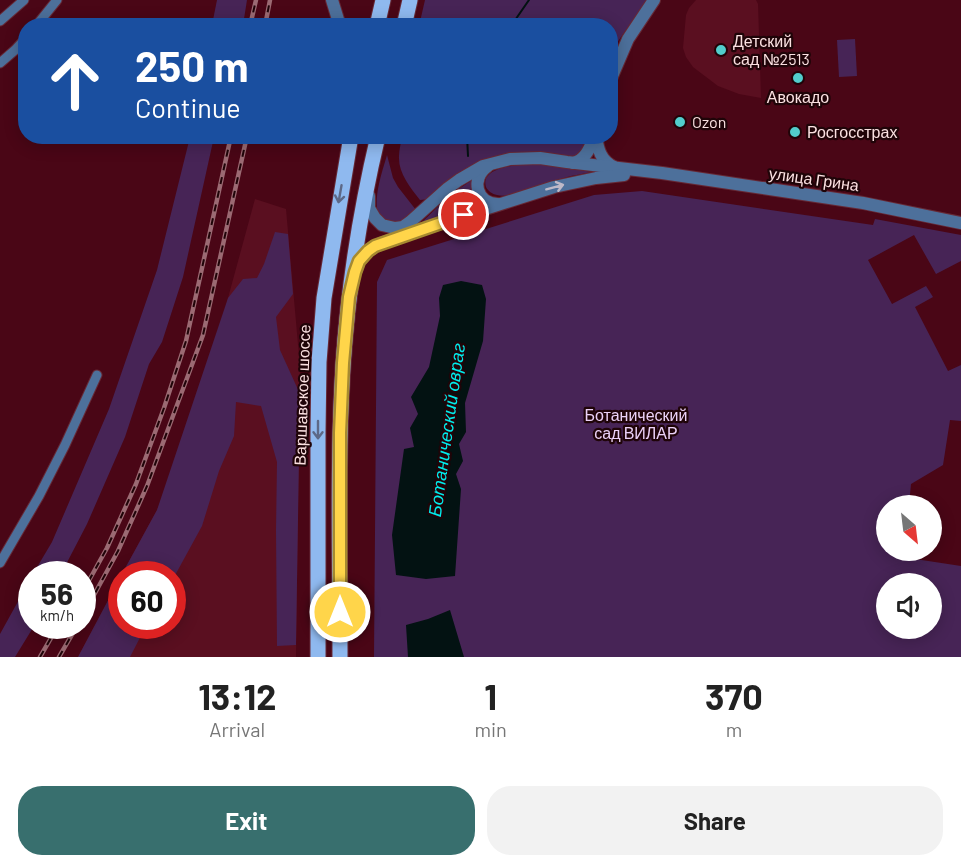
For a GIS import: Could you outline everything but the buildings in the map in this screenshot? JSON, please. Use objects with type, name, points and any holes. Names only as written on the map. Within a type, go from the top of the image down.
[{"type":"main road","points":[[379,18],[383,0]]},
{"type":"main road","points":[[406,18],[410,0]]},
{"type":"main road","name":"Варшавское шоссе","points":[[318,657],[319,362],[328,268],[350,144]]},
{"type":"main road","points":[[340,657],[340,433],[343,363],[349,297],[362,210],[376,144]]},
{"type":"street","points":[[0,21],[24,0]]},
{"type":"street","points":[[42,18],[57,0]]},
{"type":"street","points":[[332,0],[338,18]]},
{"type":"street","points":[[618,61],[628,39],[654,0]]},
{"type":"street","points":[[0,63],[18,47]]},
{"type":"street","points":[[573,163],[581,159],[591,144]]},
{"type":"street","points":[[593,144],[591,155],[594,166]]},
{"type":"street","points":[[596,144],[601,156],[615,172]]},
{"type":"street","name":"улица Грина","points":[[374,154],[369,208],[378,222],[392,228],[410,222],[459,180],[483,166],[497,162],[540,158],[594,166],[615,172]]},
{"type":"street","points":[[497,162],[483,169],[477,184],[482,197],[493,204],[500,204]]},
{"type":"street","name":"улица Грина","points":[[349,297],[359,261],[375,246],[429,226],[564,184],[615,172],[662,173],[863,203],[961,223]]},
{"type":"street","points":[[0,563],[39,496],[97,375]]},
{"type":"shaded area","name":"Детский сад №2513","points":[[696,0],[756,0],[761,98],[739,94],[718,86],[693,67],[686,57],[683,48],[686,15]]},
{"type":"shaded area","points":[[255,199],[286,209],[300,367],[296,657],[78,657],[88,639],[96,639],[96,623],[108,600],[108,639],[186,639],[186,561],[129,561],[157,510],[207,387]]},
{"type":"green space","points":[[217,0],[247,0],[244,18],[213,18]]},
{"type":"green space","points":[[425,0],[647,0],[618,41],[618,18],[421,18]]},
{"type":"green space","points":[[855,39],[857,76],[839,77],[837,40]]},
{"type":"green space","points":[[188,144],[212,144],[183,277],[162,342],[149,364],[125,437],[87,524],[68,561],[41,561],[52,542],[109,409],[157,270]]},
{"type":"green space","points":[[401,144],[588,144],[576,157],[517,152],[479,162],[460,172],[429,199],[420,200],[405,180],[400,168]]},
{"type":"green space","points":[[387,155],[393,178],[416,210],[405,219],[395,223],[383,220],[378,214],[377,194]]},
{"type":"green space","points":[[539,163],[592,172],[567,177],[512,195],[495,195],[486,187],[486,180],[497,170],[515,165]]},
{"type":"green space","points":[[475,178],[484,203],[418,226],[450,195]]},
{"type":"green space","name":"Ботанический сад ВИЛАР","points":[[642,191],[873,225],[875,219],[961,235],[961,261],[936,274],[914,235],[868,260],[892,304],[926,286],[933,297],[915,307],[948,371],[961,365],[961,421],[950,420],[943,465],[911,484],[910,495],[876,495],[876,561],[928,561],[961,566],[961,657],[374,657],[377,282],[387,260],[594,195]]},
{"type":"green space","points":[[275,232],[288,234],[293,294],[276,317],[280,350],[300,394],[296,645],[277,646],[277,462],[261,406],[236,402],[234,436],[219,471],[202,526],[183,561],[129,561],[157,510],[228,298],[243,279],[257,278]]},
{"type":"green space","points":[[108,600],[108,639],[139,639],[130,657],[78,657],[88,639],[96,639],[96,623]]},
{"type":"green space","points":[[18,601],[18,639],[26,639],[15,657],[0,657],[0,634]]},
{"type":"water","points":[[461,281],[482,285],[486,299],[483,341],[465,403],[466,432],[459,444],[463,461],[456,474],[461,489],[455,576],[426,579],[396,575],[392,535],[404,449],[414,447],[410,428],[418,414],[411,397],[429,367],[440,316],[439,298],[443,285]]},
{"type":"water","points":[[450,610],[464,657],[408,657],[406,625]]},
{"type":"waterway","name":"Ботанический овраг","points":[[517,18],[529,0]]},
{"type":"waterway","name":"Ботанический овраг","points":[[467,144],[468,156]]},
{"type":"railway","points":[[252,18],[256,0]]},
{"type":"railway","points":[[267,18],[270,0]]},
{"type":"railway","points":[[96,568],[136,484],[186,341],[229,144]]},
{"type":"railway","points":[[96,591],[118,551],[147,486],[203,335],[245,144]]},
{"type":"railway","points":[[40,657],[50,639]]},
{"type":"railway","points":[[59,657],[69,639]]},
{"type":"place","name":"Детский сад №2513","points":[[721,50]]},
{"type":"place","name":"Авокадо","points":[[798,78]]},
{"type":"place","name":"Ozon","points":[[680,122]]},
{"type":"place","name":"Росгосстрах","points":[[795,132]]},
{"type":"route","points":[[340,612],[341,392],[349,297],[355,272],[359,261],[375,246],[464,215]]}]
